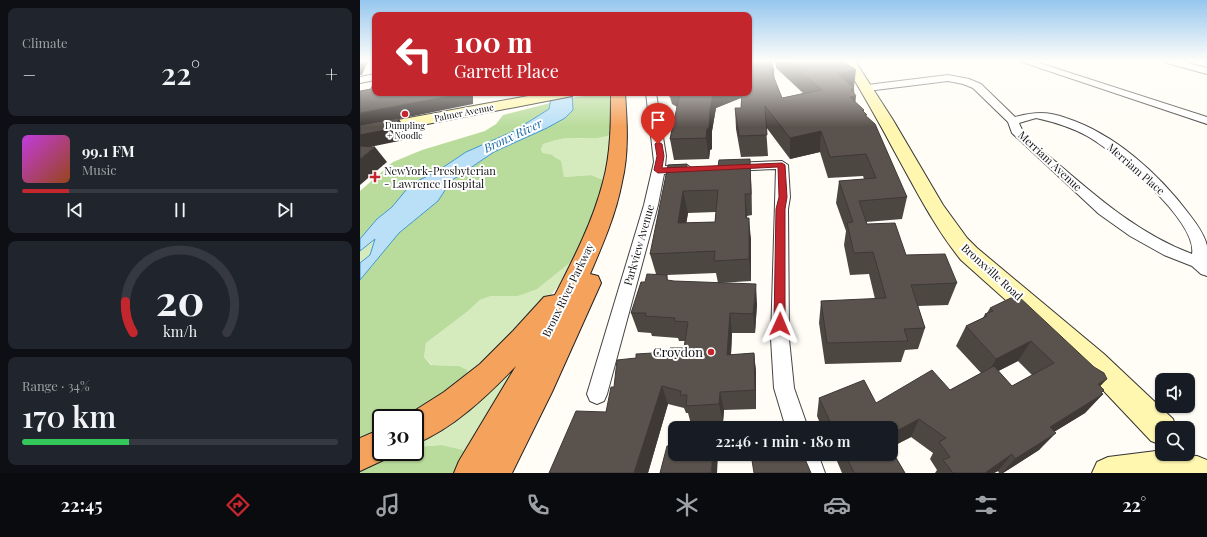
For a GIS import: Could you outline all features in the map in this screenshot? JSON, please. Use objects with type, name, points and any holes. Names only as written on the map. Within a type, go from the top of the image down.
[{"type":"highway","name":"Bronx River Parkway","points":[[471,473],[522,383],[578,273],[603,213],[613,180],[618,142],[618,96]]},
{"type":"highway","name":"Bronx River Parkway","points":[[494,473],[573,319],[614,222],[622,194],[628,164],[630,129],[628,96]]},
{"type":"highway","points":[[424,423],[452,406],[486,378],[523,340],[578,273]]},
{"type":"highway","points":[[360,455],[372,449]]},
{"type":"street","name":"Bronxville Road","points":[[864,83],[942,220],[957,240],[969,254],[1094,362],[1155,423]]},
{"type":"street","name":"Merriam Avenue","points":[[867,88],[907,83]]},
{"type":"street","name":"Merriam Avenue","points":[[969,83],[986,93],[1013,121],[1016,131],[1104,210],[1135,232],[1168,251],[1202,266]]},
{"type":"street","points":[[1091,83],[1207,121]]},
{"type":"street","name":"Palmer Avenue","points":[[360,132],[489,100],[550,96]]},
{"type":"street","name":"Parkview Avenue","points":[[597,394],[651,205],[658,170],[660,156],[651,96]]},
{"type":"street","name":"Merriam Place","points":[[1013,121],[1021,116],[1030,115],[1042,115],[1058,119],[1077,126],[1098,137],[1119,152],[1146,175],[1175,206],[1188,225],[1200,248],[1202,266]]},
{"type":"street","points":[[718,168],[782,165],[783,197],[780,209],[780,339],[784,388],[795,421]]},
{"type":"street","points":[[658,170],[703,168]]},
{"type":"street","points":[[810,461],[814,473]]},
{"type":"street","points":[[1108,473],[1156,467],[1195,468]]},
{"type":"green space","points":[[584,96],[611,96],[610,135],[596,138],[568,138],[558,140],[543,144],[541,150],[543,153],[552,155],[561,161],[564,177],[591,175],[606,181],[578,256],[537,289],[518,296],[491,296],[480,300],[467,312],[426,343],[424,357],[431,365],[459,366],[467,370],[470,386],[424,413],[424,409],[372,409],[372,443],[360,448],[360,280],[399,233],[438,201],[451,181],[494,152],[547,128],[565,118],[573,110],[572,98]]},
{"type":"green space","points":[[550,103],[549,109],[514,131],[466,152],[436,172],[411,185],[392,207],[377,219],[360,239],[360,191],[393,162],[422,150],[485,131],[496,124],[503,115]]},
{"type":"green space","points":[[610,135],[610,155],[606,181],[591,175],[564,177],[556,157],[543,153],[541,150],[543,144],[558,140],[568,138],[596,138]]},
{"type":"green space","points":[[375,239],[370,255],[360,263],[360,251]]},
{"type":"green space","points":[[578,256],[559,285],[519,336],[470,386],[459,366],[432,365],[424,357],[426,343],[467,312],[480,300],[491,296],[518,296]]},
{"type":"green space","points":[[523,354],[465,464],[441,445],[424,446],[424,432]]},
{"type":"green space","points":[[441,445],[463,450],[465,464],[460,473],[360,473],[360,466],[372,460],[424,461],[424,446]]},
{"type":"water","name":"Bronx River","points":[[551,96],[572,96],[573,110],[565,118],[547,128],[494,152],[451,181],[438,201],[399,233],[360,280],[360,263],[370,255],[375,239],[360,251],[360,239],[377,219],[392,207],[411,184],[436,172],[466,152],[514,131],[549,109]]},
{"type":"building","points":[[752,83],[776,83],[782,98],[822,90],[814,83],[848,83],[854,88],[851,89],[856,96],[850,97],[864,110],[862,110],[867,115],[865,115],[875,124],[907,197],[859,201],[867,224],[895,223],[906,255],[945,254],[957,283],[911,285],[925,328],[904,329],[908,341],[827,343],[821,301],[886,298],[873,252],[854,253],[847,223],[853,222],[839,181],[876,178],[866,154],[830,157],[821,131],[790,138],[765,106],[767,135],[739,136],[735,108],[741,108],[742,96],[752,96]]},
{"type":"building","points":[[372,86],[372,96],[449,96],[360,113],[360,91],[371,89]]},
{"type":"building","points":[[679,96],[712,96],[709,128],[707,129],[706,138],[670,139]]},
{"type":"building","points":[[399,118],[396,128],[360,135],[360,125]]},
{"type":"building","points":[[360,146],[375,147],[360,159]]},
{"type":"building","points":[[750,159],[751,194],[745,194],[746,218],[749,218],[749,259],[714,261],[715,251],[650,254],[668,165],[687,164],[687,168],[718,167],[719,160]],"holes":[[[718,190],[715,222],[678,223],[683,191]]]},
{"type":"building","points":[[647,274],[667,275],[667,280],[674,281],[756,284],[753,314],[730,313],[727,355],[754,353],[755,390],[720,392],[719,404],[686,406],[687,395],[680,395],[681,391],[662,386],[634,473],[549,473],[576,411],[606,412],[611,387],[614,387],[617,360],[636,358],[636,354],[670,352],[670,348],[684,348],[688,322],[674,321],[675,318],[645,316],[646,313],[631,313],[641,282],[645,282]]},
{"type":"building","points":[[1017,295],[1094,367],[1104,373],[1107,379],[1098,384],[1104,390],[1101,393],[1103,394],[1050,427],[1056,433],[1015,459],[1012,454],[985,473],[953,473],[943,460],[950,457],[939,442],[946,438],[919,419],[898,430],[898,421],[830,421],[819,398],[864,380],[876,403],[932,370],[950,390],[994,366],[1012,386],[1054,363],[1031,341],[996,359],[966,326],[987,316],[985,314],[993,311],[990,308]]},
{"type":"building","points":[[667,446],[668,461],[712,461],[711,473],[660,473]]},
{"type":"building","points":[[752,461],[806,461],[811,473],[754,473]]},
{"type":"building","points":[[848,461],[898,461],[905,473],[854,473]]},
{"type":"place","name":"Dumpling + Noodle","points":[[405,114]]},
{"type":"place","name":"NewYork-Presbyterian - Lawrence Hospital","points":[[375,177]]},
{"type":"place","name":"Croydon","points":[[711,352]]},
{"type":"route","points":[[658,144],[660,156],[658,170],[782,165],[783,197],[780,209],[782,235],[780,324]]}]
